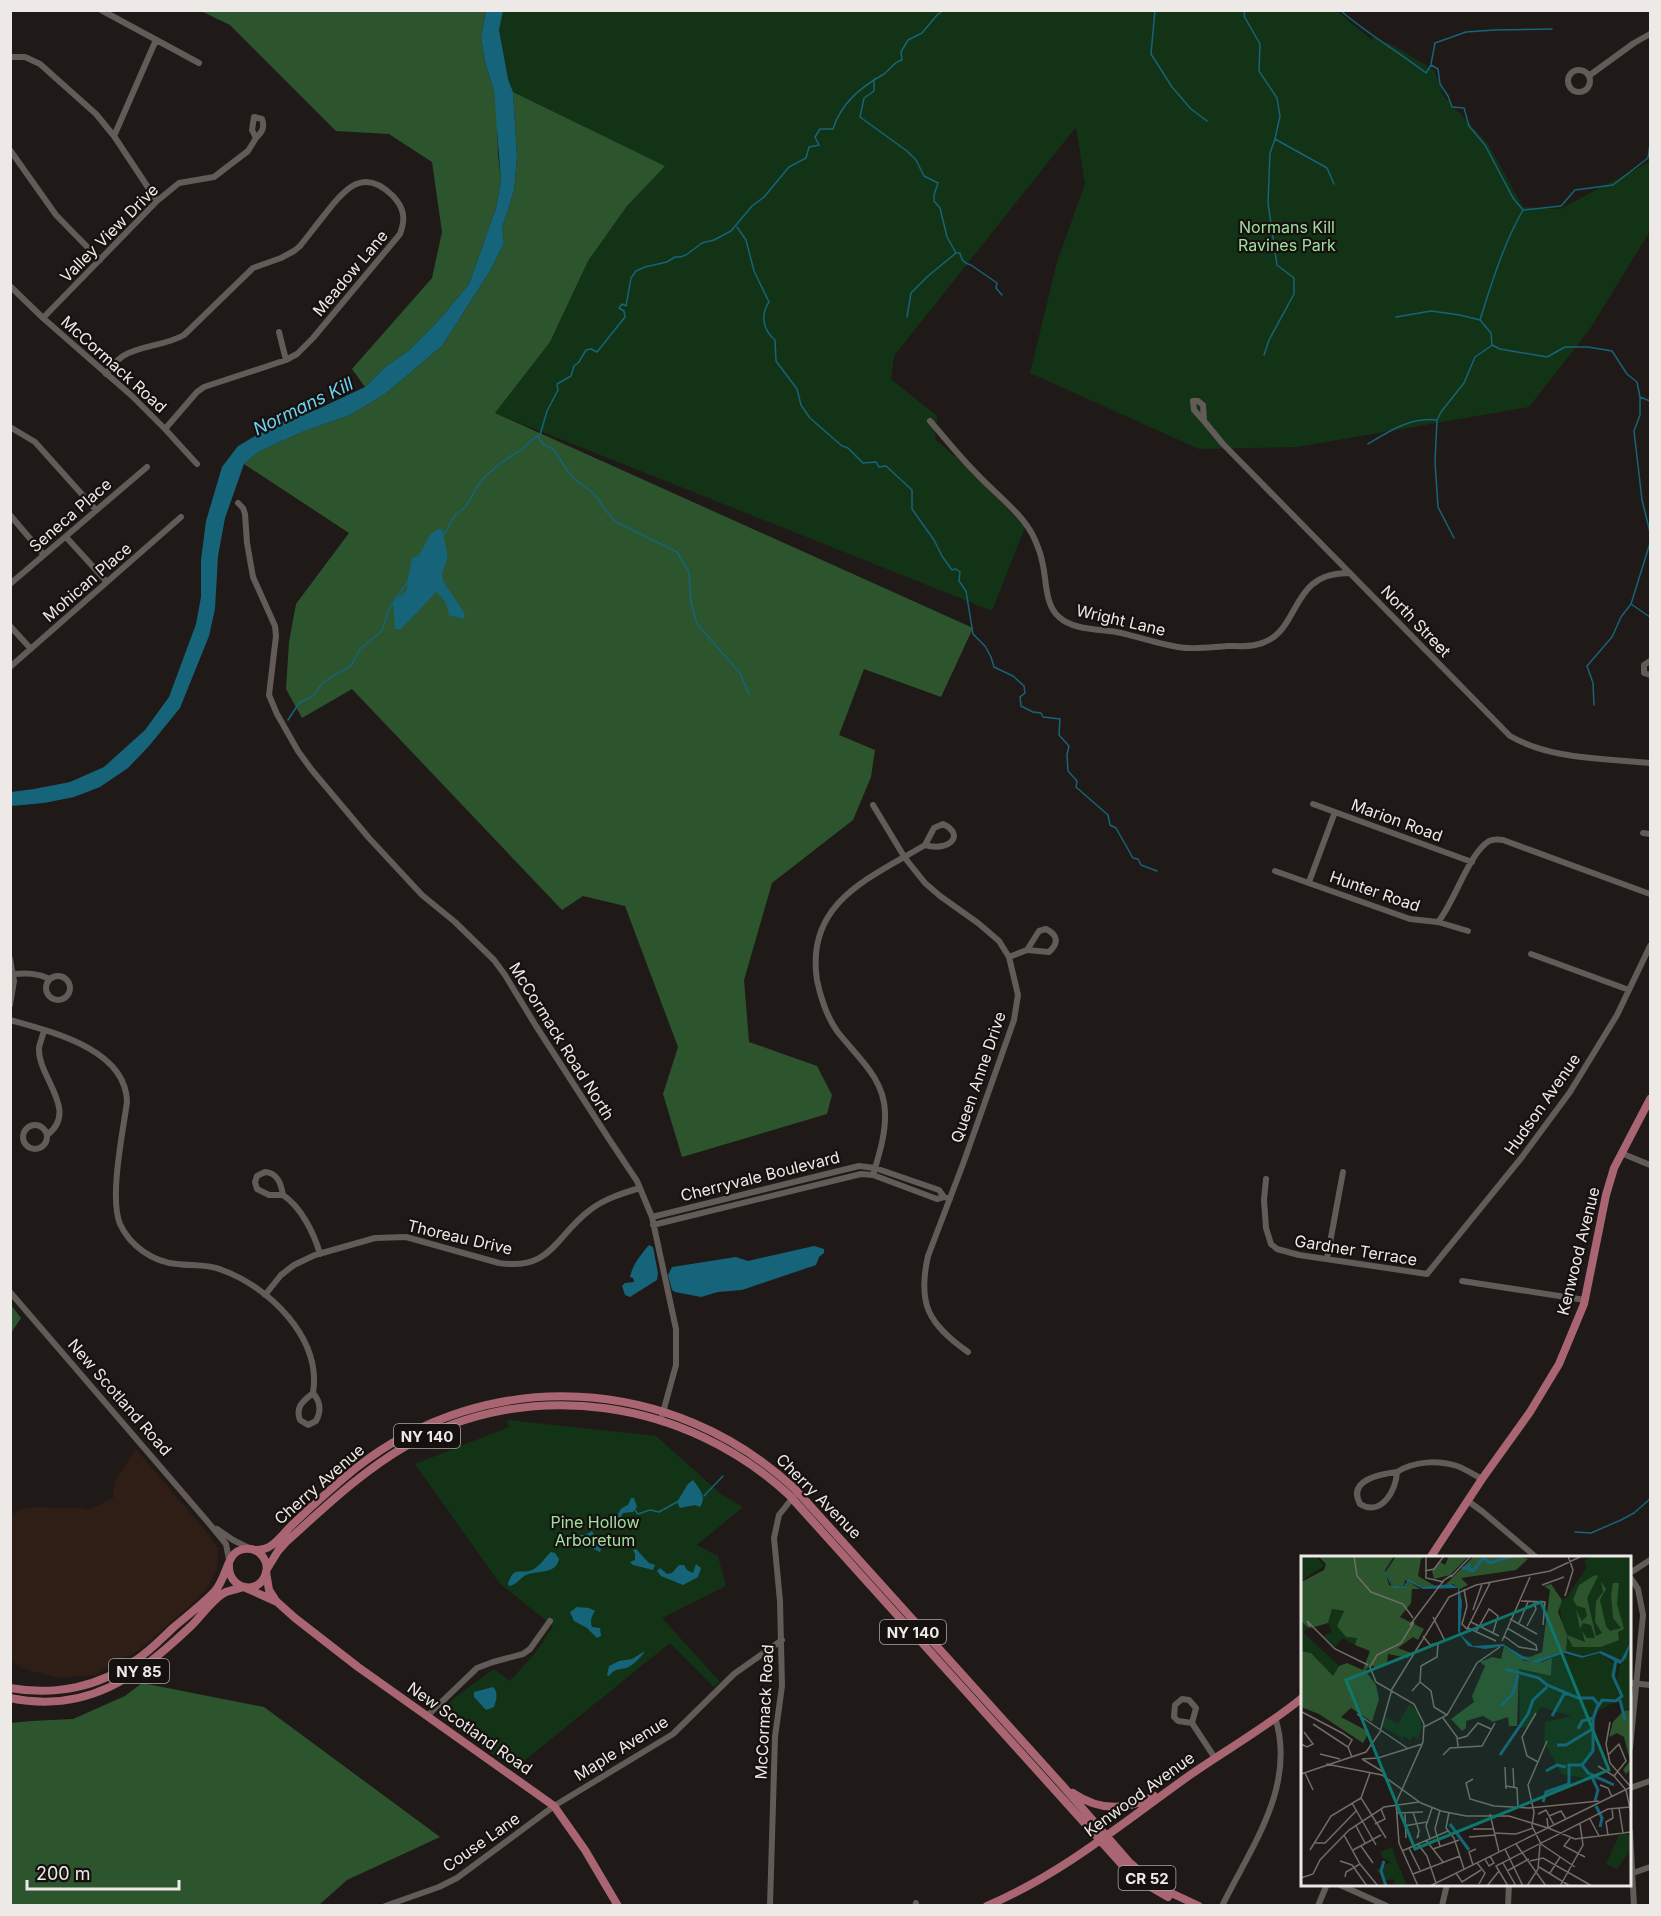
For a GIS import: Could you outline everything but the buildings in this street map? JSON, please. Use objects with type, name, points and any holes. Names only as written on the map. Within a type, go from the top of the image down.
[{"type":"main road","name":"Kenwood Avenue","points":[[1431,1556],[1530,1412],[1558,1364],[1585,1300],[1606,1195],[1621,1153],[1650,1100]]},
{"type":"main road","name":"Cherry Avenue","points":[[253,1550],[272,1546],[292,1524],[380,1451],[415,1431],[455,1414],[508,1401],[562,1396],[611,1399],[705,1427],[735,1443],[774,1470],[1059,1788],[1125,1868],[1156,1891],[1187,1905]]},
{"type":"main road","name":"Cherry Avenue","points":[[266,1570],[281,1546],[363,1475],[408,1445],[444,1428],[496,1412],[549,1406],[602,1407],[662,1415]]},
{"type":"main road","points":[[240,1550],[253,1550],[264,1558],[266,1570],[260,1583],[252,1587],[245,1587],[233,1581],[228,1570],[229,1562],[240,1550]]},
{"type":"main road","name":"NY 85","points":[[10,1688],[48,1691],[75,1688],[101,1680],[125,1668],[148,1652],[214,1592],[224,1578],[229,1562]]},
{"type":"main road","name":"New Scotland Road","points":[[266,1570],[269,1590],[276,1601],[295,1618],[358,1667],[554,1806],[585,1850],[618,1905]]},
{"type":"main road","name":"New Scotland Road","points":[[245,1587],[276,1601]]},
{"type":"main road","name":"NY 85","points":[[10,1698],[33,1701],[63,1700],[92,1694],[117,1684],[154,1659],[196,1622],[222,1594],[245,1587]]},
{"type":"main road","name":"Kenwood Avenue","points":[[987,1905],[1028,1886],[1083,1853],[1301,1699]]},
{"type":"main road","name":"NY 140","points":[[1059,1788],[1088,1802],[1108,1807],[1122,1807],[1149,1799],[1188,1777]]},
{"type":"main road","name":"Cherry Avenue","points":[[1103,1839],[1151,1881],[1199,1905]]},
{"type":"street","points":[[101,10],[200,63]]},
{"type":"street","points":[[1590,75],[1650,34]]},
{"type":"street","points":[[114,136],[156,40]]},
{"type":"street","points":[[10,57],[25,57],[40,64],[96,114],[114,136],[157,201]]},
{"type":"street","name":"Valley View Drive","points":[[44,318],[157,201],[179,183],[214,177],[248,151],[256,138]]},
{"type":"street","points":[[10,150],[56,215],[100,260]]},
{"type":"street","name":"Meadow Lane","points":[[106,374],[114,363],[130,353],[184,335],[253,268],[294,251],[347,188],[364,181],[381,187],[394,198],[403,210],[404,217],[400,234],[313,338],[297,354],[286,360],[204,387],[165,429]]},
{"type":"street","name":"McCormack Road","points":[[10,286],[132,396],[197,464]]},
{"type":"street","points":[[279,332],[286,360]]},
{"type":"street","name":"Wright Lane","points":[[930,421],[975,472],[1018,515],[1031,532],[1042,560],[1047,592],[1054,610],[1059,617],[1082,627],[1119,632],[1179,648],[1256,645],[1268,640],[1284,626],[1302,594],[1314,582],[1331,574],[1350,573]]},
{"type":"street","name":"North Street","points":[[1204,421],[1223,444],[1510,736],[1534,747],[1561,754],[1650,763]]},
{"type":"street","points":[[10,427],[35,442],[96,510]]},
{"type":"street","name":"Seneca Place","points":[[10,584],[147,467]]},
{"type":"street","name":"McCormack Road North","points":[[238,502],[245,514],[247,543],[254,578],[275,626],[276,636],[269,695],[298,751],[369,838],[422,895],[455,922],[494,960],[640,1188],[652,1217],[676,1329],[676,1365],[662,1415]]},
{"type":"street","points":[[10,515],[44,555]]},
{"type":"street","name":"Mohican Place","points":[[10,667],[181,517]]},
{"type":"street","points":[[66,537],[107,582]]},
{"type":"street","points":[[10,626],[31,649]]},
{"type":"street","points":[[1650,661],[1644,665],[1644,673],[1650,675]]},
{"type":"street","name":"Marion Road","points":[[1313,804],[1472,862]]},
{"type":"street","name":"Queen Anne Drive","points":[[873,805],[905,858],[925,883],[999,941],[1009,957],[1018,995],[1014,1020],[947,1198],[924,1272],[927,1309],[937,1327],[968,1352]]},
{"type":"street","points":[[1309,882],[1335,812]]},
{"type":"street","points":[[926,845],[934,848],[950,844],[953,839],[947,825],[937,825],[926,845],[862,883],[831,909],[816,947],[815,966],[819,989],[836,1029],[866,1063],[879,1086],[885,1111],[883,1136],[874,1171],[939,1190],[947,1198]]},
{"type":"street","points":[[1438,922],[1472,862],[1490,841],[1503,840],[1650,894]]},
{"type":"street","name":"Hunter Road","points":[[1275,871],[1410,919],[1438,922],[1468,931]]},
{"type":"street","points":[[1009,957],[1027,950],[1049,952],[1054,948],[1056,936],[1046,929],[1039,931],[1027,950]]},
{"type":"street","name":"Hudson Avenue","points":[[1435,1265],[1558,1111],[1617,1015],[1650,946]]},
{"type":"street","points":[[1532,954],[1629,990]]},
{"type":"street","points":[[10,959],[14,974],[10,1005]]},
{"type":"street","points":[[14,974],[40,974],[50,979],[57,976],[67,980],[70,991],[65,998],[58,1000],[50,998],[46,986],[50,979]]},
{"type":"street","points":[[10,1020],[44,1030],[81,1045],[102,1056],[116,1069],[127,1091],[116,1193],[120,1223],[128,1237],[142,1251],[156,1259],[169,1263],[219,1269],[246,1281],[265,1295],[290,1319],[303,1340],[313,1368],[313,1393],[320,1405],[320,1412],[316,1420],[308,1425],[300,1420],[297,1411],[300,1404],[313,1393]]},
{"type":"street","points":[[44,1030],[39,1048],[40,1056],[56,1095],[60,1113],[53,1131],[47,1135],[45,1143],[39,1149],[27,1147],[23,1140],[24,1132],[33,1125],[40,1126],[47,1135]]},
{"type":"street","points":[[1621,1153],[1650,1164]]},
{"type":"street","name":"Cherryvale Boulevard","points":[[652,1217],[716,1201],[874,1171]]},
{"type":"street","points":[[1327,1259],[1343,1172]]},
{"type":"street","points":[[283,1195],[280,1182],[272,1173],[260,1173],[257,1176],[255,1182],[257,1190],[269,1195],[283,1195],[292,1202],[305,1221],[320,1254]]},
{"type":"street","name":"Gardner Terrace","points":[[1266,1179],[1265,1212],[1270,1244],[1277,1249],[1422,1274],[1427,1274],[1435,1265]]},
{"type":"street","name":"Thoreau Drive","points":[[265,1295],[281,1275],[294,1265],[320,1254],[375,1238],[406,1237],[499,1263],[513,1265],[525,1263],[547,1253],[557,1245],[577,1221],[591,1209],[617,1195],[640,1188]]},
{"type":"street","name":"Cherryvale Boulevard","points":[[653,1225],[717,1209],[782,1188]]},
{"type":"street","points":[[716,1201],[717,1209]]},
{"type":"street","points":[[1462,1281],[1585,1300]]},
{"type":"street","name":"New Scotland Road","points":[[10,1292],[207,1521],[226,1545],[229,1562]]},
{"type":"street","points":[[1397,1472],[1395,1484],[1387,1500],[1374,1508],[1366,1508],[1360,1504],[1359,1487],[1364,1481],[1381,1474],[1397,1472],[1415,1463],[1459,1466],[1482,1479]]},
{"type":"street","name":"McCormack Road","points":[[770,1905],[775,1737],[782,1686],[780,1600],[774,1538],[779,1515],[795,1495]]},
{"type":"street","points":[[1468,1501],[1536,1556]]},
{"type":"street","name":"New Scotland Road","points":[[207,1521],[227,1537],[253,1550]]},
{"type":"street","points":[[1631,1572],[1650,1560]]},
{"type":"street","points":[[1631,1580],[1638,1589],[1643,1615],[1632,1683],[1631,1705]]},
{"type":"street","points":[[427,1716],[477,1668],[523,1654],[530,1649],[550,1621]]},
{"type":"street","name":"Maple Avenue","points":[[554,1806],[673,1734],[734,1674],[782,1640]]},
{"type":"street","points":[[1632,1683],[1650,1685]]},
{"type":"street","points":[[1192,1723],[1183,1723],[1174,1717],[1173,1708],[1179,1700],[1189,1700],[1196,1708],[1192,1723],[1215,1758]]},
{"type":"street","points":[[1222,1905],[1256,1842],[1271,1808],[1282,1756],[1281,1735],[1275,1717]]},
{"type":"street","points":[[1631,1787],[1650,1781]]},
{"type":"street","name":"Couse Lane","points":[[385,1905],[439,1887],[457,1878],[554,1806]]},
{"type":"street","points":[[1631,1853],[1634,1905]]},
{"type":"street","points":[[1633,1873],[1650,1867]]},
{"type":"street","points":[[1318,1905],[1326,1886]]},
{"type":"street","points":[[1343,1886],[1387,1905]]},
{"type":"street","points":[[1442,1905],[1447,1886]]},
{"type":"street","points":[[1509,1886],[1509,1905]]},
{"type":"shaded area","points":[[136,1449],[209,1535],[218,1549],[217,1570],[207,1588],[194,1602],[139,1650],[95,1675],[58,1678],[21,1668],[11,1660],[10,1515],[27,1507],[89,1510],[113,1498],[115,1481]]},
{"type":"green space","points":[[201,11],[486,11],[481,38],[486,66],[494,90],[501,181],[496,208],[469,284],[438,321],[408,351],[385,367],[365,387],[352,369],[432,278],[442,232],[432,162],[389,134],[336,131],[230,25]]},
{"type":"green space","name":"Normans Kill Ravines Park","points":[[503,11],[1337,11],[1372,40],[1373,37],[1394,46],[1434,70],[1443,95],[1488,144],[1523,207],[1560,209],[1649,162],[1650,155],[1650,231],[1590,329],[1529,407],[1297,447],[1199,449],[1030,373],[1057,262],[1085,184],[1076,127],[894,356],[891,379],[937,416],[935,439],[970,469],[1025,527],[992,611],[495,413],[550,342],[588,261],[627,206],[664,166],[513,92],[508,79],[499,30]]},
{"type":"green space","points":[[513,92],[665,166],[627,206],[588,261],[550,342],[495,413],[973,628],[941,697],[864,669],[839,735],[875,750],[871,777],[853,820],[772,883],[744,980],[749,1042],[817,1066],[832,1095],[827,1114],[682,1157],[663,1094],[678,1047],[625,906],[583,896],[562,910],[352,689],[302,718],[286,689],[289,642],[296,604],[349,533],[244,464],[258,452],[302,432],[350,415],[385,394],[442,346],[490,271],[504,243],[502,228],[514,191],[517,157]]},
{"type":"green space","points":[[11,1305],[21,1318],[11,1333]]},
{"type":"green space","name":"Pine Hollow Arboretum","points":[[507,1420],[656,1436],[721,1494],[743,1507],[697,1545],[718,1556],[726,1586],[662,1618],[720,1682],[714,1687],[670,1643],[514,1769],[438,1715],[454,1698],[494,1669],[510,1681],[536,1652],[553,1626],[500,1584],[415,1464],[509,1427]]},
{"type":"green space","points":[[142,1683],[264,1707],[440,1837],[347,1880],[319,1905],[11,1905],[11,1723],[73,1719],[125,1696]]},
{"type":"water","points":[[486,11],[503,11],[499,30],[508,79],[513,92],[517,157],[514,191],[502,228],[504,243],[490,271],[442,346],[385,394],[350,415],[302,432],[258,452],[244,464],[225,518],[218,556],[215,609],[209,636],[180,708],[149,746],[128,768],[100,787],[74,797],[11,806],[11,792],[70,782],[104,767],[145,730],[169,697],[196,624],[201,597],[201,560],[206,521],[222,467],[238,446],[276,424],[318,409],[365,387],[385,367],[408,351],[438,321],[469,284],[496,208],[501,181],[494,90],[486,66],[481,38]]},
{"type":"water","points":[[442,529],[447,553],[442,573],[443,581],[465,614],[463,619],[449,615],[445,602],[436,592],[401,629],[395,629],[393,602],[407,590],[412,558],[419,555],[430,535]]},
{"type":"water","points":[[649,1245],[653,1247],[658,1273],[657,1280],[630,1297],[625,1295],[622,1286],[625,1283],[634,1282],[630,1277],[633,1269]]},
{"type":"water","points":[[814,1246],[824,1249],[816,1265],[742,1290],[718,1292],[701,1297],[675,1292],[672,1290],[668,1275],[672,1267],[736,1257],[748,1261]]},
{"type":"water","points":[[693,1480],[702,1493],[702,1503],[700,1507],[695,1505],[680,1508],[677,1502]]},
{"type":"water","points":[[631,1498],[634,1498],[637,1507],[633,1512],[623,1513],[621,1516],[623,1522],[617,1521],[620,1511],[628,1505]]},
{"type":"water","points":[[592,1531],[600,1542],[600,1552],[576,1540],[562,1542],[577,1535],[585,1535]]},
{"type":"water","points":[[636,1549],[649,1563],[655,1565],[653,1570],[633,1565],[630,1562],[635,1560],[633,1550]]},
{"type":"water","points":[[551,1552],[555,1553],[559,1559],[554,1568],[526,1575],[509,1586],[510,1578],[515,1572],[534,1569]]},
{"type":"water","points":[[696,1564],[701,1568],[698,1577],[683,1585],[661,1576],[657,1571],[660,1568],[667,1574],[672,1573],[679,1565],[684,1565],[693,1573]]},
{"type":"water","points":[[577,1607],[595,1611],[591,1625],[600,1628],[601,1636],[597,1638],[587,1628],[574,1621],[570,1612]]},
{"type":"water","points":[[645,1651],[631,1665],[607,1675],[609,1666],[619,1661],[632,1659]]},
{"type":"water","points":[[493,1687],[496,1694],[494,1707],[486,1710],[474,1697],[474,1692]]},
{"type":"waterway","points":[[443,536],[453,518],[467,505],[485,477],[540,435],[547,411],[558,390],[557,384],[571,376],[574,366],[586,350],[591,349],[597,352],[625,317],[624,311],[619,308],[622,304],[626,306],[631,278],[636,271],[686,255],[702,243],[714,240],[731,231],[789,167],[806,158],[809,147],[819,145],[815,137],[820,129],[833,129],[841,111],[853,97],[896,62],[902,60],[901,52],[908,40],[922,33],[944,10]]},
{"type":"waterway","points":[[1155,10],[1151,54],[1172,87],[1191,109],[1207,121]]},
{"type":"waterway","points":[[1245,10],[1244,16],[1260,44],[1259,71],[1277,98],[1280,116],[1270,153],[1268,203],[1277,265],[1294,278],[1294,294],[1269,340],[1264,355]]},
{"type":"waterway","points":[[1340,10],[1426,73],[1431,65],[1438,69],[1440,84],[1452,107],[1464,108],[1469,126],[1485,145],[1513,198],[1523,210],[1561,206],[1575,190],[1613,185],[1648,158],[1650,144]]},
{"type":"waterway","points":[[1431,64],[1435,43],[1466,32],[1552,29]]},
{"type":"waterway","points":[[874,79],[874,91],[864,98],[860,117],[907,151],[916,160],[924,176],[938,183],[934,201],[940,208],[947,237],[956,253],[960,253],[965,263],[997,283],[996,288],[1002,295]]},
{"type":"waterway","points":[[1275,139],[1327,168],[1334,184]]},
{"type":"waterway","points":[[1523,210],[1504,250],[1480,320],[1491,333],[1492,345],[1500,349],[1547,357],[1565,347],[1588,347],[1612,351],[1627,374],[1637,382],[1640,415],[1634,431],[1642,500],[1650,532]]},
{"type":"waterway","points":[[737,227],[746,240],[754,271],[769,302],[764,312],[764,322],[768,332],[775,340],[776,361],[797,389],[801,405],[810,418],[863,463],[876,462],[879,467],[886,466],[912,490],[912,509],[952,570],[956,569],[960,572],[959,581],[966,591],[973,634],[985,646],[994,667],[1013,676],[1024,686],[1025,693],[1020,697],[1021,706],[1041,713],[1043,717],[1060,719],[1059,735],[1069,746],[1068,771],[1077,781],[1076,787],[1108,815],[1110,825],[1116,828],[1133,858],[1138,859],[1141,865],[1157,871]]},
{"type":"waterway","points":[[907,317],[911,293],[956,253]]},
{"type":"waterway","points":[[1396,317],[1431,311],[1480,320]]},
{"type":"waterway","points":[[1454,538],[1438,507],[1435,462],[1437,420],[1464,383],[1475,357],[1491,346]]},
{"type":"waterway","points":[[1640,397],[1650,401]]},
{"type":"waterway","points":[[1368,444],[1409,423],[1436,420]]},
{"type":"waterway","points":[[538,437],[543,444],[553,449],[572,477],[593,493],[614,521],[677,552],[689,572],[691,602],[697,624],[740,673],[749,694]]},
{"type":"waterway","points":[[1650,543],[1631,604],[1650,617]]},
{"type":"waterway","points":[[288,720],[299,703],[313,696],[331,677],[351,666],[360,649],[382,631],[390,607],[407,583]]},
{"type":"waterway","points":[[1594,705],[1593,683],[1587,666],[1612,637],[1621,617],[1631,604]]},
{"type":"waterway","points":[[704,1496],[723,1476]]},
{"type":"waterway","points":[[1575,1532],[1591,1533],[1621,1520],[1634,1513],[1650,1499]]},
{"type":"waterway","points":[[635,1510],[638,1514],[650,1510],[659,1512],[677,1502]]},
{"type":"water label","name":"Normans Kill","points":[[303,406]]}]
